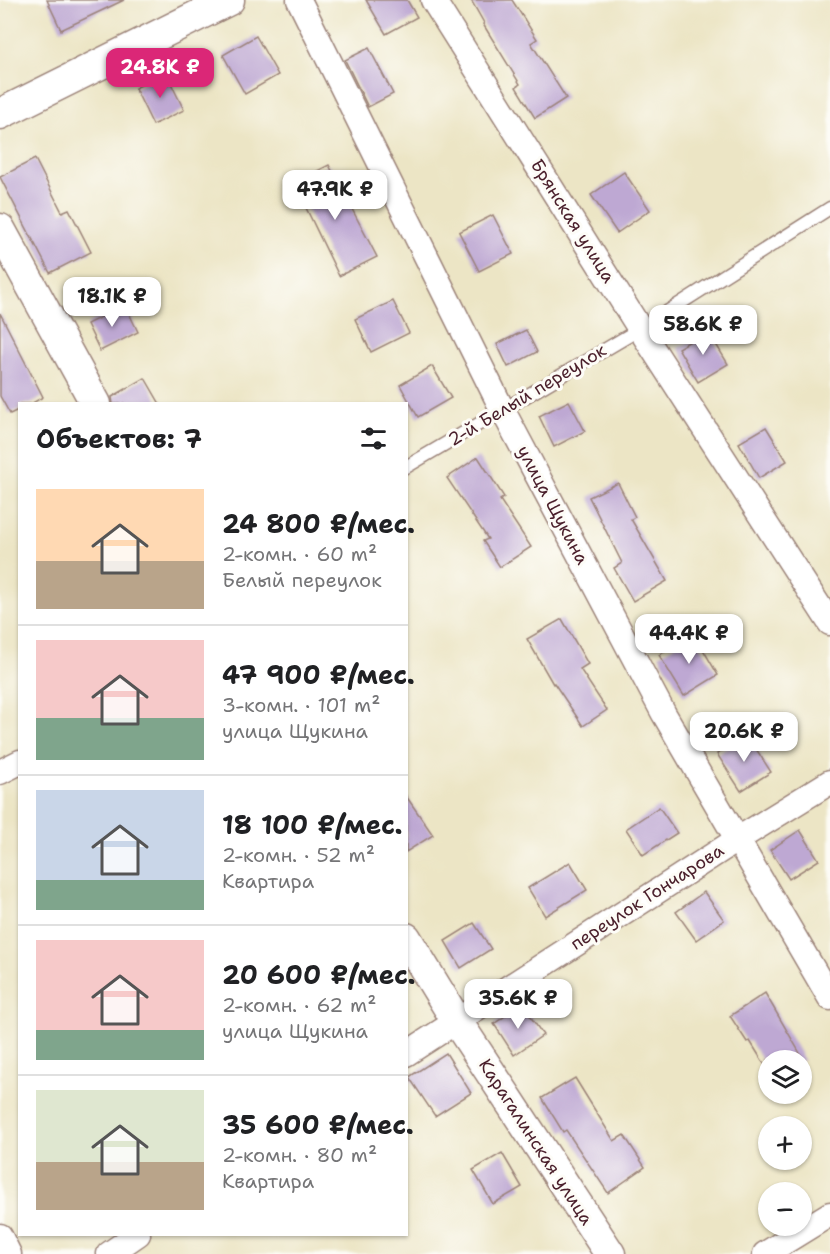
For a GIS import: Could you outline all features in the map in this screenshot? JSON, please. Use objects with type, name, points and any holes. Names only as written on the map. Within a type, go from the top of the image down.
[{"type":"street","points":[[0,114],[229,0]]},
{"type":"street","name":"улица Щукина","points":[[299,0],[502,409],[664,714],[830,998]]},
{"type":"street","name":"Брянская улица","points":[[433,0],[640,329],[830,623]]},
{"type":"street","points":[[0,228],[95,402]]},
{"type":"street","points":[[0,772],[18,763]]},
{"type":"street","name":"переулок Гончарова","points":[[408,1053],[830,782]]},
{"type":"street","name":"Карагалинская улица","points":[[408,941],[456,1020],[610,1254]]},
{"type":"street","points":[[765,1254],[830,1214]]},
{"type":"street","points":[[0,1236],[9,1254]]},
{"type":"street","points":[[109,1254],[135,1236]]},
{"type":"lane","name":"2-й Белый переулок","points":[[408,466],[640,329],[830,208]]},
{"type":"building","points":[[47,0],[124,0],[61,30]]},
{"type":"building","points":[[366,0],[407,0],[417,17],[386,34]]},
{"type":"building","points":[[471,0],[512,0],[537,39],[531,43],[566,98],[535,118],[516,87],[520,84]]},
{"type":"building","points":[[256,36],[278,75],[245,94],[223,55]]},
{"type":"building","points":[[369,48],[393,94],[368,107],[345,60]]},
{"type":"building","points":[[166,73],[184,110],[153,125],[135,88]]},
{"type":"building","points":[[35,159],[62,212],[69,209],[91,252],[50,273],[0,177]]},
{"type":"building","points":[[329,165],[377,257],[339,276],[294,183]]},
{"type":"building","points":[[624,172],[650,210],[617,233],[591,195]]},
{"type":"building","points":[[493,215],[513,254],[479,271],[459,232]]},
{"type":"building","points":[[393,301],[409,333],[371,352],[355,319]]},
{"type":"building","points":[[125,305],[138,332],[100,351],[87,324]]},
{"type":"building","points":[[0,313],[43,397],[34,402],[18,402],[18,410],[10,414],[0,396]]},
{"type":"building","points":[[526,330],[537,352],[508,367],[497,344]]},
{"type":"building","points":[[708,331],[728,364],[698,382],[678,348]]},
{"type":"building","points":[[432,366],[451,398],[418,417],[400,385]]},
{"type":"building","points":[[145,378],[159,402],[113,402],[112,397]]},
{"type":"building","points":[[569,401],[585,431],[554,447],[539,416]]},
{"type":"building","points":[[766,427],[787,461],[759,478],[739,443]]},
{"type":"building","points":[[478,457],[504,497],[500,500],[531,547],[500,567],[483,541],[488,539],[447,478]]},
{"type":"building","points":[[618,483],[635,517],[631,519],[667,581],[633,601],[614,568],[622,563],[589,497]]},
{"type":"building","points":[[562,619],[588,664],[580,669],[607,710],[583,726],[553,684],[527,639]]},
{"type":"building","points":[[694,634],[718,675],[684,696],[659,655]]},
{"type":"building","points":[[747,735],[771,772],[741,791],[717,754]]},
{"type":"building","points":[[408,799],[433,835],[408,851]]},
{"type":"building","points":[[659,807],[677,833],[643,855],[626,829]]},
{"type":"building","points":[[800,830],[819,860],[789,879],[770,850]]},
{"type":"building","points":[[570,862],[587,890],[545,916],[528,888]]},
{"type":"building","points":[[704,892],[724,920],[696,940],[676,912]]},
{"type":"building","points":[[474,923],[491,949],[461,968],[445,941]]},
{"type":"building","points":[[765,993],[798,1050],[758,1050],[758,1054],[730,1016]]},
{"type":"building","points":[[522,1004],[543,1035],[514,1055],[494,1024]]},
{"type":"building","points":[[446,1053],[471,1093],[435,1116],[409,1077]]},
{"type":"building","points":[[575,1078],[614,1141],[624,1135],[645,1167],[608,1193],[566,1130],[563,1132],[542,1098]]},
{"type":"building","points":[[502,1153],[522,1187],[493,1204],[473,1170]]}]
